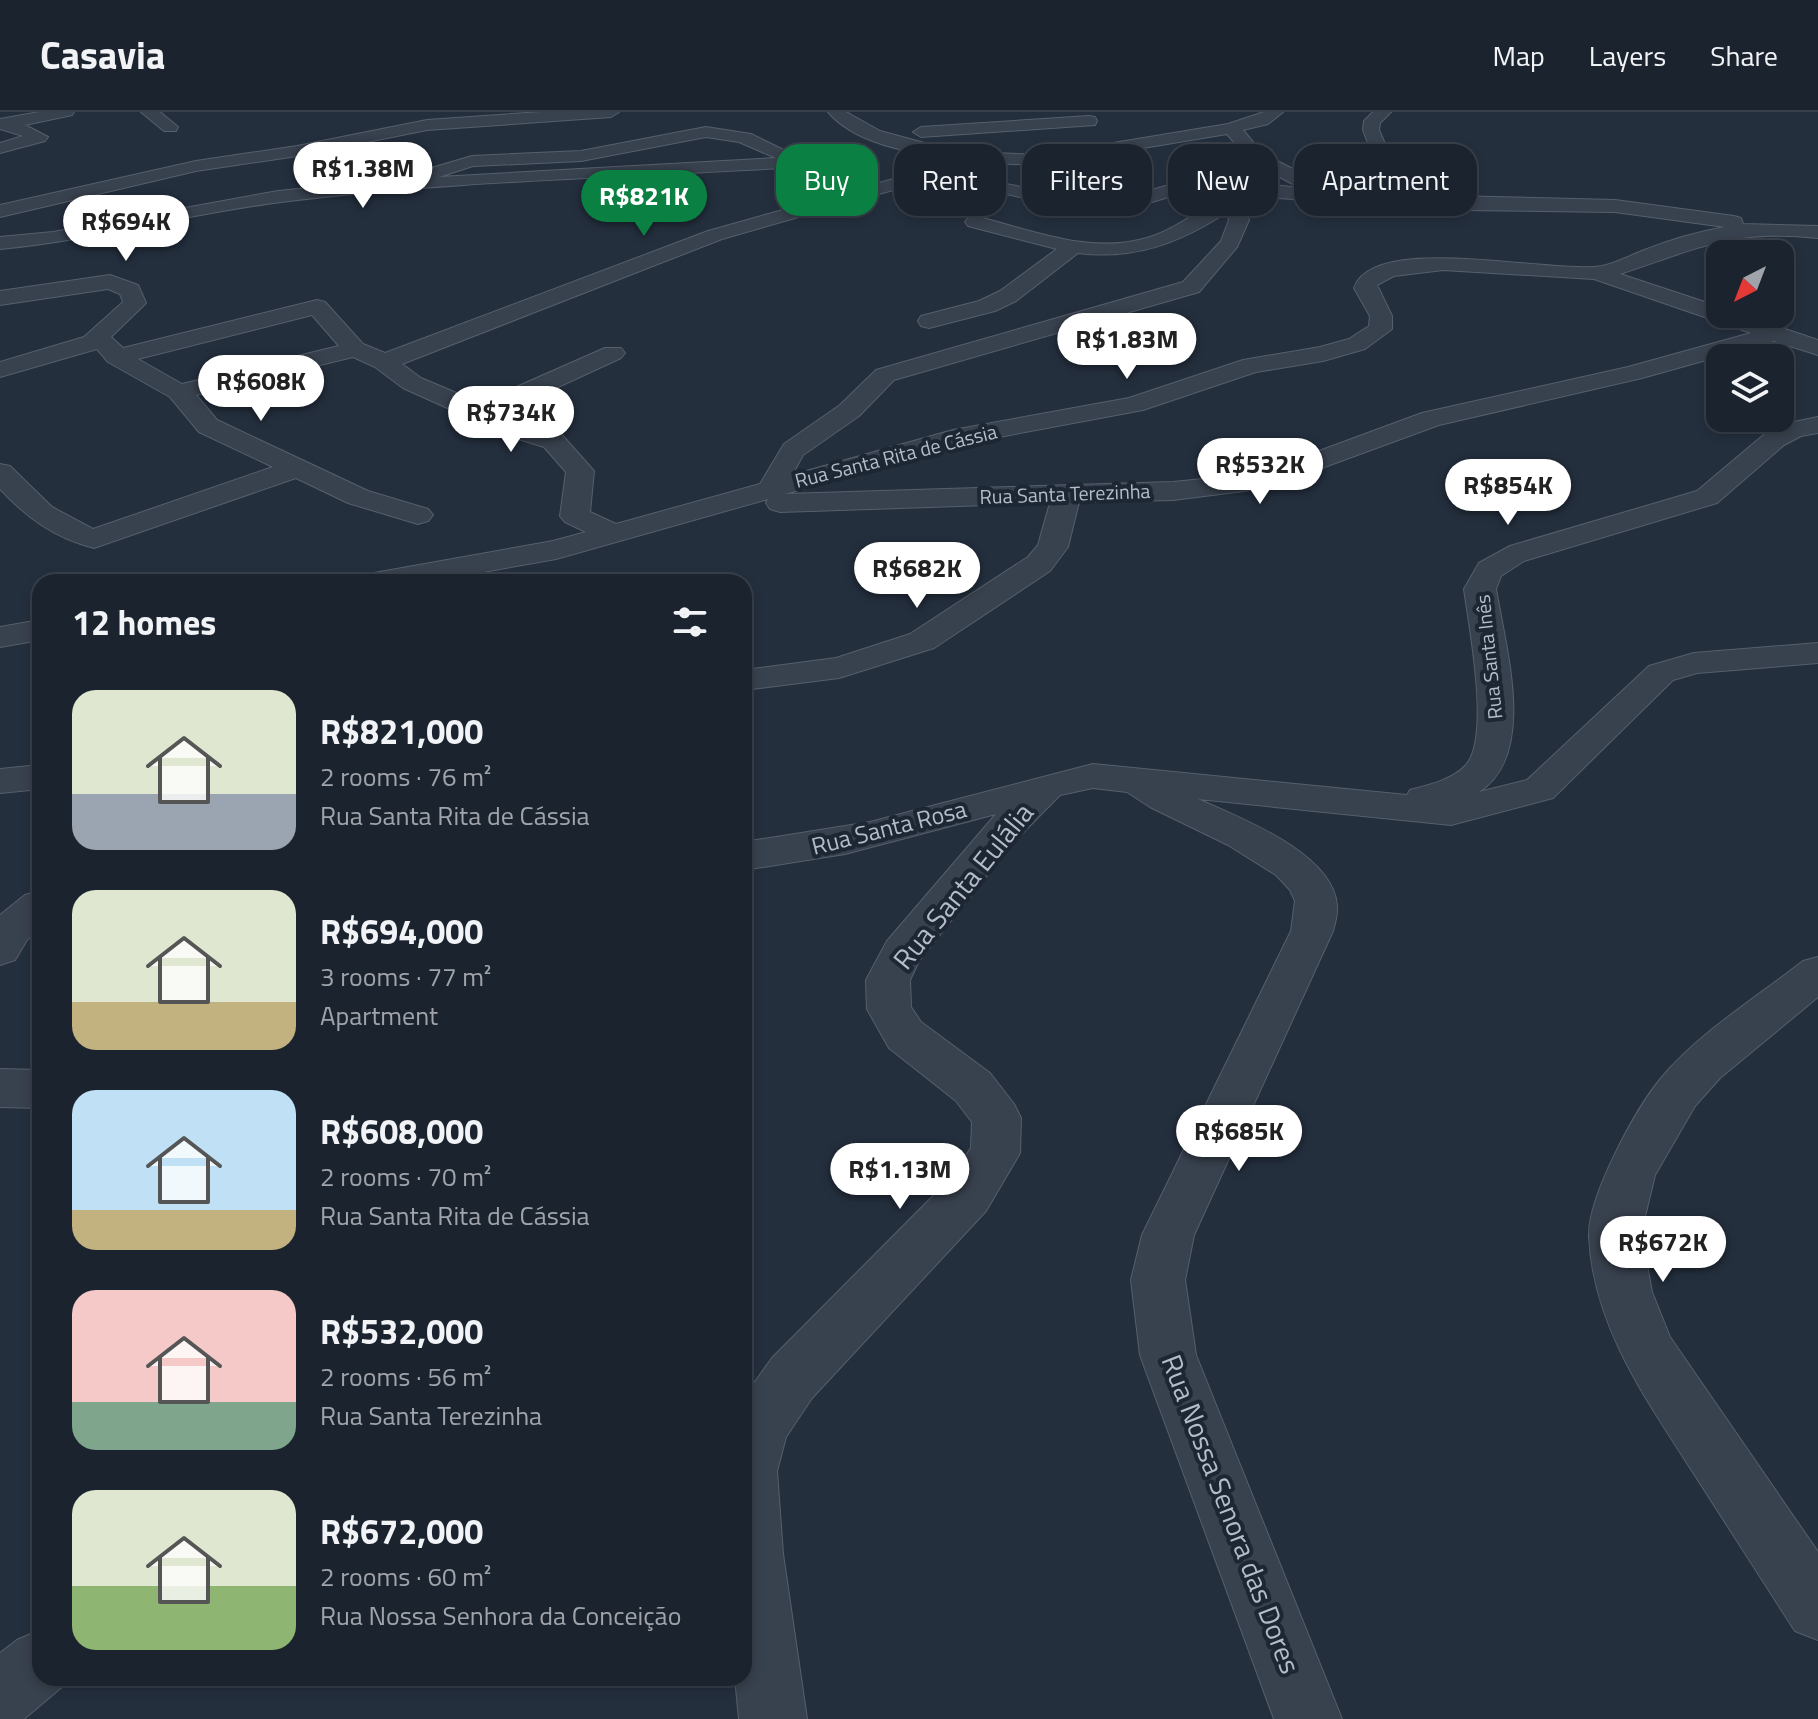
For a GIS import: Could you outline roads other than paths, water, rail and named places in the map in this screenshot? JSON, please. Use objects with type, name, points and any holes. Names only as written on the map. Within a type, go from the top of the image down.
[{"type":"street","points":[[4,123],[66,112]]},
{"type":"street","points":[[149,112],[170,127]]},
{"type":"street","points":[[0,211],[196,166],[297,151],[427,125],[611,112]]},
{"type":"street","points":[[836,112],[850,126],[912,144]]},
{"type":"street","points":[[1006,159],[1041,160],[1229,129],[1262,120],[1275,112]]},
{"type":"street","points":[[1377,144],[1371,130],[1372,121],[1383,112]]},
{"type":"street","points":[[880,135],[1089,121]]},
{"type":"street","points":[[0,148],[39,137],[4,123]]},
{"type":"street","points":[[1229,129],[1236,132],[1256,157],[1294,178]]},
{"type":"street","points":[[0,243],[53,238],[278,197],[393,185],[721,169],[782,163],[789,157],[745,138],[706,132],[672,141],[581,156],[472,161],[393,185]]},
{"type":"street","points":[[1006,189],[1091,206],[1125,204],[1200,182],[1281,172]]},
{"type":"street","points":[[384,362],[715,235],[894,184]]},
{"type":"street","points":[[1477,203],[1615,206],[1765,226]]},
{"type":"street","points":[[975,222],[1073,247],[1112,251],[1144,246],[1167,238],[1206,216]]},
{"type":"street","points":[[772,489],[782,462],[795,444],[848,413],[860,397],[885,375],[1191,287],[1230,243],[1239,220],[1237,216]]},
{"type":"street","name":"Rua Santa Rita de Cássia","points":[[426,574],[556,550],[953,438],[1134,405],[1252,365],[1323,354],[1357,344],[1380,329],[1381,316],[1365,288],[1367,282],[1397,268],[1430,265],[1596,273],[1716,233],[1765,226],[1818,232]]},
{"type":"street","points":[[997,252],[1040,239]]},
{"type":"street","points":[[929,321],[987,306],[1008,296],[1073,247]]},
{"type":"street","points":[[1596,273],[1818,348]]},
{"type":"street","points":[[0,298],[110,282],[130,290],[135,303],[92,342]]},
{"type":"street","points":[[117,357],[317,307],[355,349],[384,362],[412,383],[553,441],[580,471],[575,516],[614,534]]},
{"type":"street","name":"Rua Santa Terezinha","points":[[715,505],[1204,488],[1260,480],[1431,419],[1633,373],[1777,333]]},
{"type":"street","points":[[0,370],[92,342],[104,342],[117,357],[179,392],[208,426],[358,497],[418,515]]},
{"type":"street","points":[[179,392],[355,349]]},
{"type":"street","points":[[480,413],[613,353]]},
{"type":"street","name":"Rua Santa Inês","points":[[1391,807],[1446,793],[1465,784],[1484,767],[1490,753],[1497,725],[1480,589],[1485,573],[1499,561],[1521,552],[1707,497],[1775,439],[1793,430],[1818,425]]},
{"type":"street","points":[[0,472],[46,517],[80,536],[94,539],[298,468]]},
{"type":"street","points":[[752,679],[839,668],[922,641],[1039,564],[1053,547],[1067,494]]},
{"type":"street","points":[[0,637],[32,631]]},
{"type":"street","name":"Rua Santa Rosa","points":[[752,855],[815,848],[941,817],[1050,783],[1093,776],[1451,812],[1540,789],[1661,673],[1676,666],[1818,653]]},
{"type":"street","name":"Rua Nossa Senora das Dores","points":[[1126,777],[1165,801],[1289,861],[1308,883],[1317,902],[1312,931],[1168,1235],[1158,1280],[1168,1355],[1308,1719]]},
{"type":"street","points":[[0,781],[32,778]]},
{"type":"street","name":"Rua Santa Eulália","points":[[752,1453],[760,1424],[792,1378],[968,1195],[995,1153],[997,1118],[973,1087],[905,1035],[889,1009],[888,980],[902,952],[998,835],[1050,783]]},
{"type":"street","points":[[0,949],[8,931],[32,911]]},
{"type":"street","points":[[1818,973],[1703,1065],[1678,1092],[1645,1144],[1630,1175],[1615,1233],[1625,1292],[1649,1354],[1818,1608]]},
{"type":"street","points":[[0,1088],[32,1089]]},
{"type":"street","name":"Rua Santa Eulália","points":[[752,1554],[773,1719]]},
{"type":"street","points":[[0,1696],[32,1670]]}]
